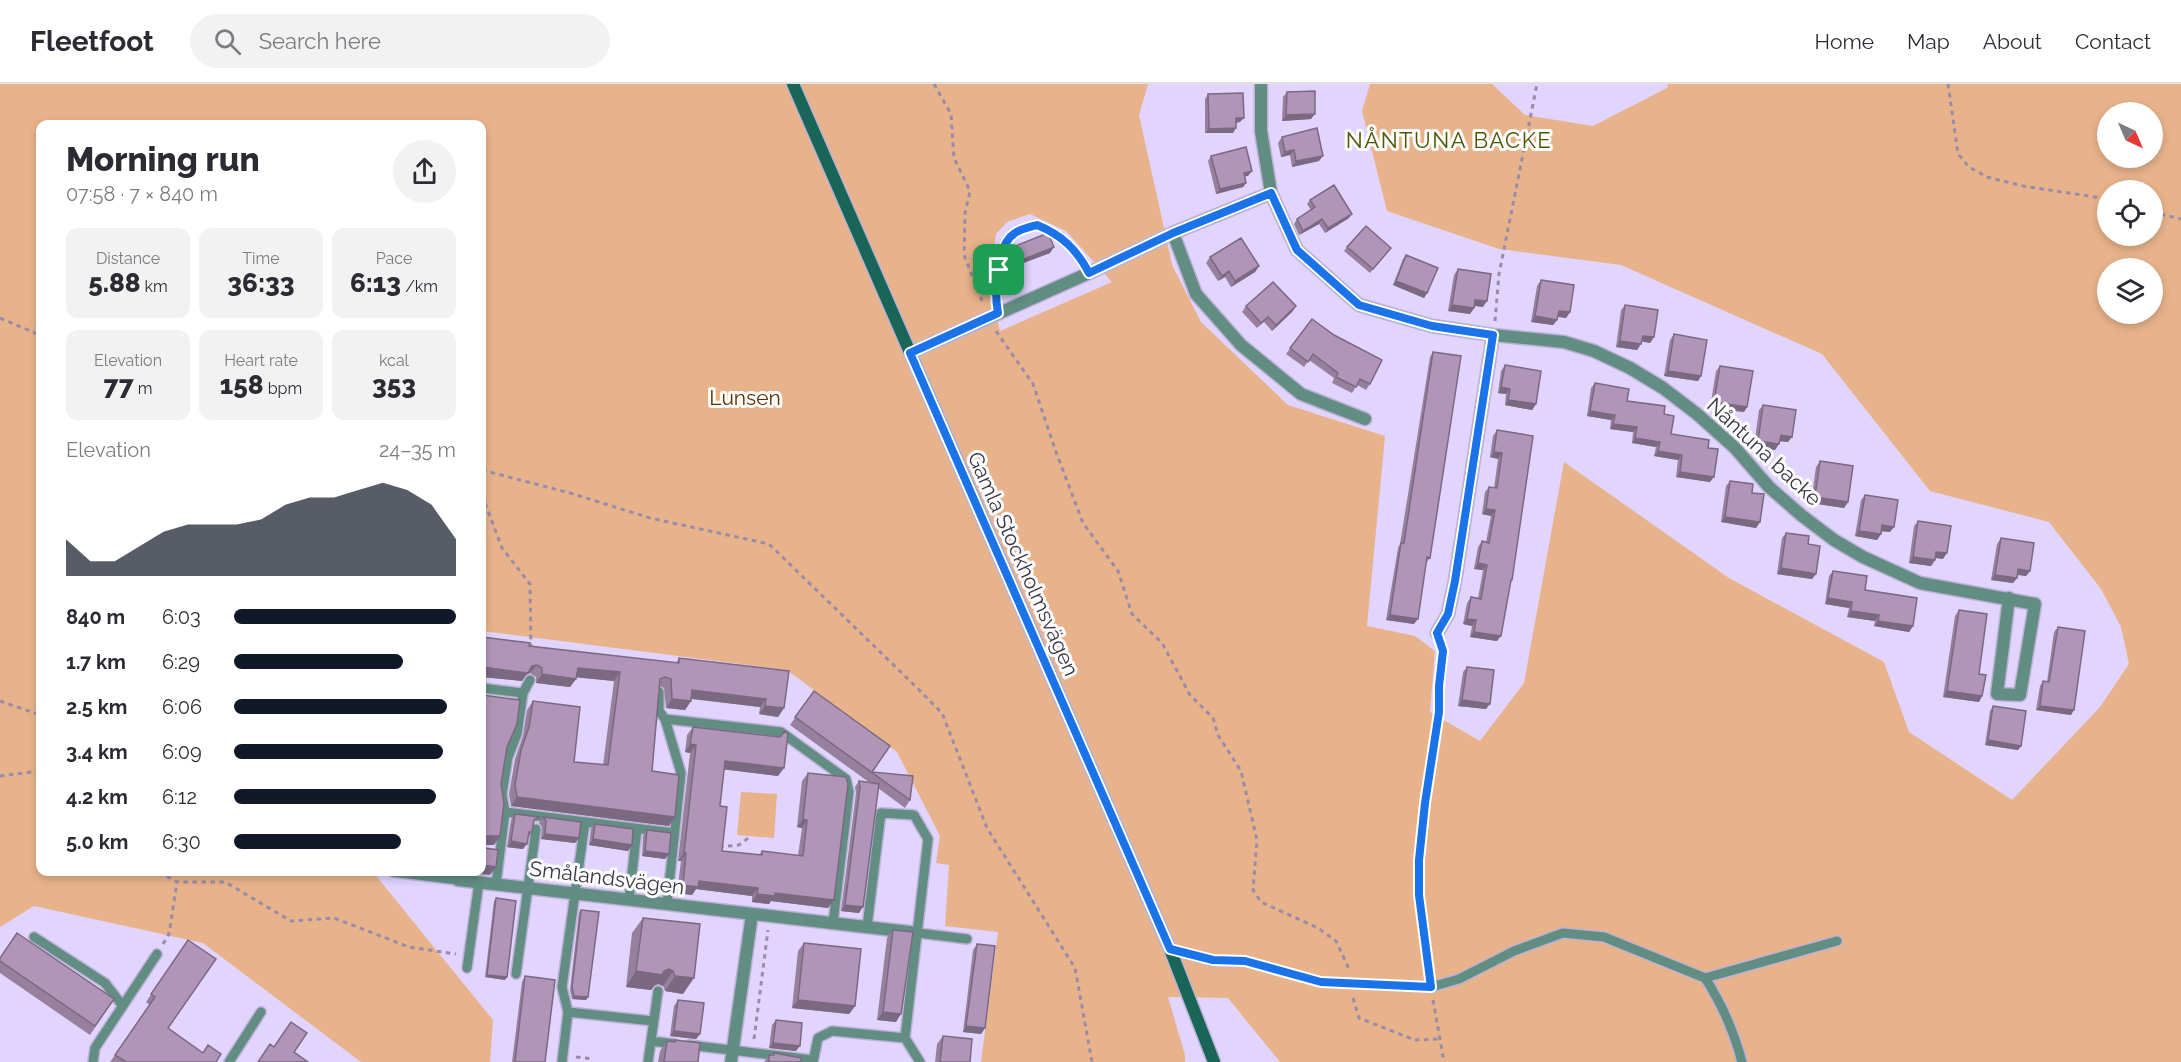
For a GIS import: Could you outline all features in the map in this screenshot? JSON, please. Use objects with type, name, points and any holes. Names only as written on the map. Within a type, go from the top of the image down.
[{"type":"main road","name":"Gamla Stockholmsvägen","points":[[793,84],[1170,949],[1214,1062]]},
{"type":"street","name":"Nåntuna backe","points":[[1261,84],[1261,130],[1271,193],[1297,250],[1359,305],[1432,326],[1564,342],[1594,351],[1630,368],[1663,388],[1697,414],[1735,448],[1769,487],[1834,540],[1863,557],[1920,583],[2009,598],[2035,604],[2020,695],[1997,694],[2009,598]]},
{"type":"street","points":[[910,353],[1173,233],[1271,193]]},
{"type":"street","points":[[1173,233],[1196,294],[1241,345],[1301,394],[1365,419]]},
{"type":"street","points":[[1437,633],[1448,614],[1455,581],[1493,335]]},
{"type":"street","name":"Smålandsvägen","points":[[458,880],[918,933]]},
{"type":"street","points":[[732,1056],[752,914]]},
{"type":"lane","points":[[992,315],[1003,245],[1014,233],[1037,225],[1054,232],[1082,259],[1089,273]]},
{"type":"lane","points":[[496,884],[495,853],[505,813],[502,794],[508,757],[517,734],[523,693],[530,680]]},
{"type":"lane","points":[[486,688],[523,693]]},
{"type":"lane","points":[[659,692],[659,711],[665,719],[681,773],[667,904]]},
{"type":"lane","points":[[665,719],[781,732],[846,779],[849,792],[833,923]]},
{"type":"lane","points":[[505,813],[674,833]]},
{"type":"lane","points":[[867,927],[881,813],[914,815],[928,839],[906,1038],[920,1062]]},
{"type":"lane","points":[[562,1062],[568,1012],[562,987],[585,822]]},
{"type":"lane","points":[[516,974],[536,828]]},
{"type":"lane","points":[[629,900],[637,829]]},
{"type":"lane","points":[[426,876],[458,880]]},
{"type":"lane","points":[[467,968],[479,882]]},
{"type":"lane","points":[[918,933],[967,939]]},
{"type":"lane","points":[[1170,949],[1213,960],[1245,961],[1321,982],[1431,987],[1459,979],[1514,951],[1563,933],[1604,937],[1705,978],[1718,999],[1737,1042],[1742,1062]]},
{"type":"lane","points":[[34,937],[105,983],[122,1005]]},
{"type":"lane","points":[[1705,978],[1838,941]]},
{"type":"lane","points":[[93,1062],[95,1048],[157,954]]},
{"type":"lane","points":[[648,1062],[658,991]]},
{"type":"lane","points":[[229,1062],[261,1012]]},
{"type":"lane","points":[[568,1012],[653,1021]]},
{"type":"lane","points":[[651,1041],[732,1056],[752,1053],[813,1061],[818,1038],[832,1031],[906,1038]]},
{"type":"path","points":[[934,84],[951,114],[954,158],[970,191],[965,213],[964,255],[992,315],[1033,384],[1083,523],[1118,571],[1132,614],[1162,643],[1190,695],[1213,718],[1218,735],[1241,771],[1257,840],[1253,890],[1261,902],[1318,928],[1336,941],[1355,984],[1353,998],[1359,1018],[1415,1040],[1439,1039]]},
{"type":"path","points":[[1493,335],[1500,274],[1538,84]]},
{"type":"path","points":[[1948,84],[1958,154],[1969,167],[1987,177],[2023,186],[2097,197]]},
{"type":"path","points":[[2163,215],[2181,219]]},
{"type":"path","points":[[0,318],[36,333]]},
{"type":"path","points":[[486,471],[570,493],[650,518],[769,544],[909,680],[942,713],[987,828],[1075,968],[1092,1062]]},
{"type":"path","points":[[486,506],[502,548],[530,584],[531,649]]},
{"type":"path","points":[[1437,633],[1443,651],[1439,712],[1425,803],[1419,860],[1419,895],[1444,1062]]},
{"type":"path","points":[[0,701],[36,714]]},
{"type":"path","points":[[0,776],[36,772]]},
{"type":"path","points":[[716,847],[739,845],[751,836]]},
{"type":"path","points":[[166,876],[177,882],[225,882],[291,921],[334,918],[409,947],[468,955]]},
{"type":"path","points":[[157,954],[169,934],[177,882]]},
{"type":"path","points":[[752,1053],[770,916]]},
{"type":"green space","name":"Lunsen","points":[[0,84],[1148,84],[1139,115],[1172,265],[1201,322],[1288,405],[1385,436],[1367,626],[1415,636],[1435,651],[1430,712],[1480,741],[1524,683],[1564,462],[1729,578],[1884,662],[1909,732],[2012,800],[2100,707],[2129,664],[2121,627],[2101,589],[2049,522],[1930,491],[1822,354],[1621,265],[1499,249],[1387,211],[1362,111],[1370,84],[1492,84],[1525,115],[1593,126],[1667,88],[1668,84],[2181,84],[2181,1062],[1280,1062],[1228,998],[1168,997],[1185,1062],[981,1062],[998,932],[945,926],[949,865],[936,863],[940,836],[897,752],[787,670],[486,632],[486,120],[36,120],[36,876],[376,876],[493,1020],[490,1062],[361,1062],[203,943],[34,906],[0,927]],"holes":[[[1030,214],[1066,231],[1112,282],[1000,331],[988,282],[996,234],[1007,222]]]},
{"type":"green space","points":[[741,792],[777,794],[774,838],[737,835]]},
{"type":"building","points":[[1315,91],[1315,114],[1286,115],[1287,92]]},
{"type":"building","points":[[1243,93],[1244,118],[1236,118],[1236,128],[1209,129],[1208,94]]},
{"type":"building","points":[[1317,128],[1323,156],[1296,161],[1294,150],[1285,152],[1282,137]]},
{"type":"building","points":[[1246,147],[1252,171],[1244,173],[1246,183],[1220,189],[1211,156]]},
{"type":"building","points":[[1334,185],[1352,214],[1328,228],[1322,219],[1303,231],[1297,219],[1315,207],[1310,200]]},
{"type":"building","points":[[1366,226],[1391,248],[1373,269],[1347,247]]},
{"type":"building","points":[[1048,233],[1054,247],[1017,262],[1013,247]]},
{"type":"building","points":[[1241,238],[1259,266],[1235,281],[1229,271],[1222,276],[1210,257]]},
{"type":"building","points":[[1406,255],[1438,268],[1427,293],[1396,281]]},
{"type":"building","points":[[1458,269],[1491,274],[1487,301],[1475,300],[1474,308],[1452,305]]},
{"type":"building","points":[[1541,280],[1574,285],[1570,312],[1559,311],[1557,320],[1535,316]]},
{"type":"building","points":[[1273,282],[1296,306],[1276,325],[1268,317],[1261,323],[1246,306]]},
{"type":"building","points":[[1625,305],[1658,310],[1654,337],[1643,336],[1641,344],[1620,341]]},
{"type":"building","points":[[1312,319],[1334,335],[1382,360],[1370,384],[1360,379],[1356,387],[1336,377],[1338,373],[1313,354],[1308,362],[1290,348]]},
{"type":"building","points":[[1674,334],[1707,340],[1701,376],[1668,371]]},
{"type":"building","points":[[1433,352],[1461,356],[1430,558],[1427,557],[1418,619],[1390,615],[1401,543],[1404,543]]},
{"type":"building","points":[[1505,365],[1541,371],[1536,404],[1508,400],[1510,389],[1501,387]]},
{"type":"building","points":[[1720,366],[1753,371],[1747,407],[1714,402]]},
{"type":"building","points":[[1595,383],[1629,389],[1627,401],[1665,406],[1664,414],[1674,416],[1671,434],[1709,440],[1708,448],[1718,449],[1714,477],[1680,472],[1682,455],[1658,451],[1660,442],[1635,438],[1637,427],[1613,424],[1615,415],[1590,411]]},
{"type":"building","points":[[1763,405],[1796,410],[1792,437],[1781,435],[1779,444],[1758,441]]},
{"type":"building","points":[[1497,430],[1533,436],[1512,580],[1501,636],[1474,632],[1476,620],[1467,619],[1471,597],[1481,599],[1487,565],[1478,563],[1482,541],[1489,543],[1495,510],[1486,509],[1489,487],[1497,488],[1502,453],[1494,452]]},
{"type":"building","points":[[1820,461],[1853,466],[1848,502],[1815,497]]},
{"type":"building","points":[[1730,481],[1753,484],[1752,493],[1764,494],[1760,522],[1725,517]]},
{"type":"building","points":[[1865,495],[1898,500],[1894,527],[1882,525],[1881,534],[1859,531]]},
{"type":"building","points":[[1918,521],[1951,526],[1947,553],[1936,552],[1935,560],[1913,557]]},
{"type":"building","points":[[1786,533],[1809,536],[1808,544],[1820,546],[1816,574],[1781,568]]},
{"type":"building","points":[[2001,538],[2034,543],[2030,571],[2018,569],[2017,578],[1995,575]]},
{"type":"building","points":[[1833,571],[1867,576],[1865,590],[1917,598],[1913,626],[1878,621],[1879,615],[1851,611],[1852,602],[1828,598]]},
{"type":"building","points":[[1959,610],[1987,614],[1979,674],[1986,675],[1982,696],[1947,691]]},
{"type":"building","points":[[2058,627],[2085,631],[2074,710],[2040,706],[2043,681],[2049,682]]},
{"type":"building","points":[[486,638],[530,643],[529,646],[679,663],[679,658],[789,671],[784,708],[765,706],[766,699],[692,690],[691,701],[672,699],[671,679],[665,677],[660,679],[652,771],[679,775],[675,817],[517,797],[515,785],[533,701],[580,707],[574,762],[608,765],[620,672],[578,668],[576,679],[542,674],[542,668],[537,665],[532,666],[528,673],[486,668]]},
{"type":"building","points":[[1467,667],[1494,670],[1490,704],[1462,700]]},
{"type":"building","points":[[814,691],[890,746],[872,772],[913,776],[910,800],[795,717]]},
{"type":"building","points":[[486,696],[520,700],[517,724],[507,747],[501,784],[504,803],[500,836],[486,836]]},
{"type":"building","points":[[1993,706],[2026,711],[2021,746],[1988,740]]},
{"type":"building","points":[[693,727],[780,737],[785,731],[788,734],[784,768],[725,761],[720,806],[727,807],[722,851],[762,855],[762,851],[803,856],[807,820],[803,819],[808,773],[846,777],[848,784],[834,900],[775,893],[775,896],[757,894],[758,888],[699,881],[698,887],[683,885],[686,853],[684,853],[696,745],[690,744]]},
{"type":"building","points":[[859,781],[879,784],[863,907],[845,905]]},
{"type":"building","points":[[515,814],[539,817],[534,820],[527,844],[511,841]]},
{"type":"building","points":[[543,817],[581,822],[579,838],[545,834],[546,821]]},
{"type":"building","points":[[595,824],[633,829],[632,845],[593,839]]},
{"type":"building","points":[[647,830],[671,833],[669,854],[645,851]]},
{"type":"building","points":[[486,848],[498,850],[496,867],[486,866]]},
{"type":"building","points":[[496,898],[516,901],[507,977],[487,975]]},
{"type":"building","points":[[581,910],[599,912],[588,997],[574,996],[572,987]]},
{"type":"building","points":[[643,918],[700,924],[694,978],[675,976],[669,969],[662,975],[636,971]]},
{"type":"building","points":[[893,930],[913,932],[901,1014],[883,1012]]},
{"type":"building","points":[[17,933],[114,999],[95,1026],[0,961]]},
{"type":"building","points":[[188,940],[216,959],[168,1028],[203,1053],[208,1045],[221,1054],[216,1062],[126,1062],[115,1055],[155,997],[151,994]]},
{"type":"building","points":[[804,943],[861,949],[855,1006],[798,1000]]},
{"type":"building","points":[[977,944],[995,946],[985,1028],[966,1026]]},
{"type":"building","points":[[525,976],[555,980],[545,1062],[515,1062]]},
{"type":"building","points":[[678,1000],[704,1003],[700,1034],[674,1031]]},
{"type":"building","points":[[776,1020],[802,1023],[800,1046],[773,1043]]},
{"type":"building","points":[[291,1022],[307,1033],[294,1052],[308,1062],[258,1062],[270,1044],[274,1047]]},
{"type":"building","points":[[943,1036],[972,1039],[970,1062],[940,1062]]},
{"type":"building","points":[[675,1040],[700,1043],[698,1062],[664,1062],[667,1041],[675,1042]]},
{"type":"building","points":[[774,1053],[801,1058],[801,1062],[769,1062],[769,1055],[774,1055]]},
{"type":"district","name":"NÅNTUNA BACKE","points":[[1449,140]]},
{"type":"route","points":[[1271,193],[1297,250],[1359,305],[1432,326],[1493,335],[1455,581],[1448,614],[1437,633],[1443,651],[1439,712],[1419,860],[1419,895],[1431,987],[1321,982],[1245,961],[1213,960],[1170,949],[910,353],[998,313],[994,296],[999,270],[1003,245],[1014,233],[1037,225],[1054,232],[1070,245],[1082,259],[1089,273],[1173,233],[1271,193]]}]
